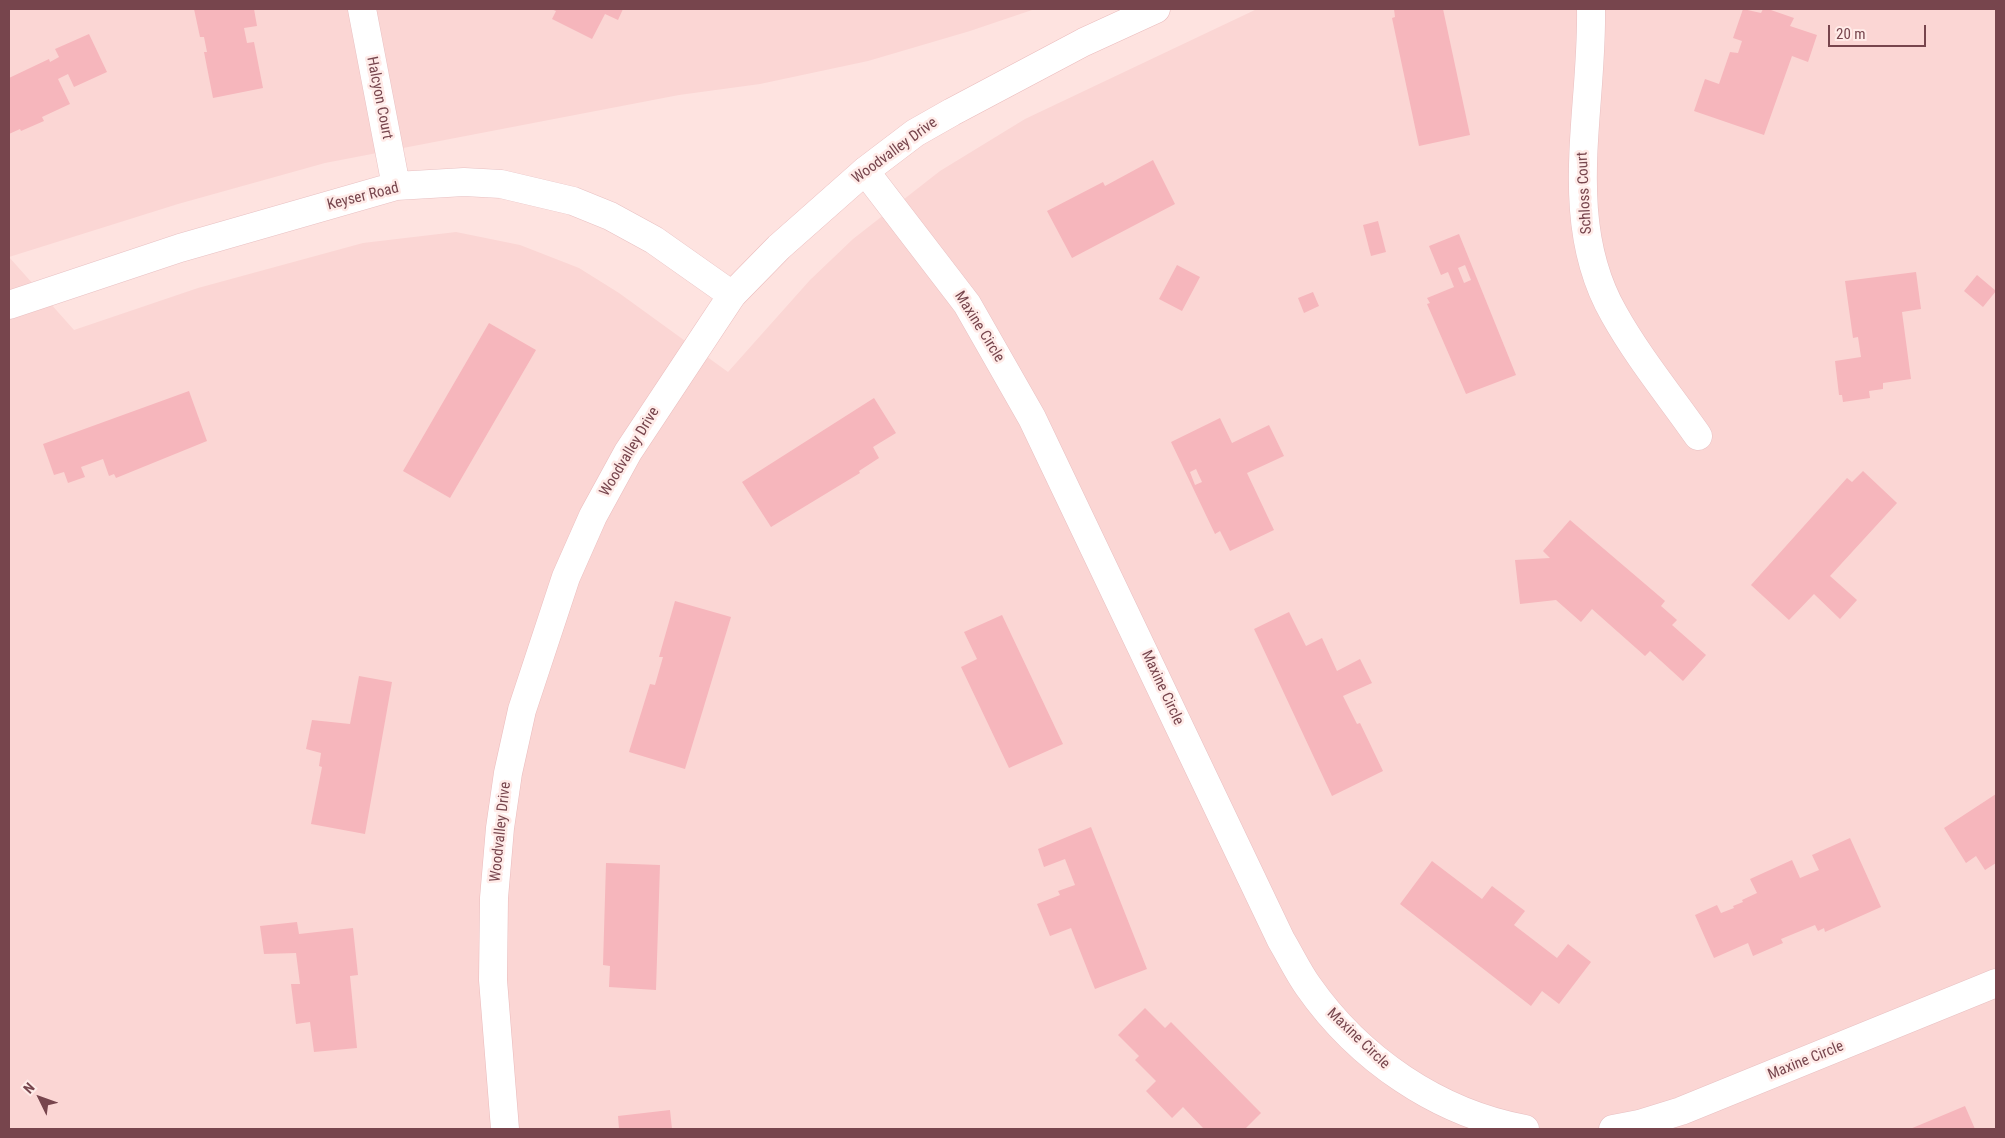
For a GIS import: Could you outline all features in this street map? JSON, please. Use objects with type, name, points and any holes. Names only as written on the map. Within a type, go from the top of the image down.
[{"type":"street","name":"Halcyon Court","points":[[362,9],[396,186]]},
{"type":"street","name":"Woodvalley Drive","points":[[505,1129],[493,980],[494,898],[500,828],[508,773],[522,710],[566,577],[593,516],[628,452],[732,295],[779,247],[865,171],[915,133],[952,112],[1084,42],[1156,9]]},
{"type":"street","name":"Schloss Court","points":[[1591,9],[1583,144],[1583,194],[1586,235],[1596,274],[1613,314],[1698,436]]},
{"type":"street","name":"Maxine Circle","points":[[865,171],[967,304],[1028,410],[1281,940],[1307,986],[1338,1024],[1380,1064],[1428,1094],[1491,1126],[1525,1129]]},
{"type":"street","name":"Keyser Road","points":[[9,305],[180,248],[396,186],[464,182],[501,184],[573,201],[610,216],[654,240],[732,295]]},
{"type":"street","name":"Maxine Circle","points":[[1613,1129],[1640,1124],[1682,1111],[1996,983]]},
{"type":"shaded area","points":[[9,9],[1035,9],[970,31],[868,61],[760,84],[679,95],[325,163],[178,204],[9,257]]},
{"type":"shaded area","points":[[1257,9],[1996,9],[1996,1129],[9,1129],[9,257],[74,330],[198,288],[363,243],[456,232],[520,245],[579,268],[619,293],[728,372],[810,280],[853,239],[940,171],[1025,119]]},
{"type":"building","points":[[194,9],[254,9],[257,26],[244,28],[247,43],[254,42],[263,88],[213,98],[204,52],[207,52],[204,37],[200,37]]},
{"type":"building","points":[[551,9],[623,9],[618,20],[605,14],[592,39],[552,19],[556,11]]},
{"type":"building","points":[[1394,9],[1443,9],[1470,135],[1419,146],[1392,18],[1395,17]]},
{"type":"building","points":[[1743,9],[1761,13],[1763,9],[1768,9],[1794,18],[1790,26],[1817,35],[1808,62],[1792,56],[1764,135],[1694,111],[1705,79],[1719,84],[1730,52],[1738,53],[1742,41],[1733,38]]},
{"type":"building","points":[[89,34],[107,72],[74,87],[68,74],[58,79],[70,104],[42,117],[44,121],[9,134],[9,78],[49,59],[50,62],[59,57],[55,49]]},
{"type":"building","points":[[1153,160],[1175,204],[1072,258],[1047,211],[1103,182],[1105,186]]},
{"type":"building","points":[[1378,221],[1386,252],[1371,256],[1363,225]]},
{"type":"building","points":[[1459,234],[1516,375],[1466,394],[1427,304],[1430,303],[1427,298],[1454,287],[1448,272],[1441,275],[1429,246]],"holes":[[[1465,265],[1471,280],[1464,283],[1458,268]]]},
{"type":"building","points":[[1177,265],[1200,277],[1182,311],[1159,299]]},
{"type":"building","points":[[1916,272],[1921,309],[1902,312],[1911,379],[1883,383],[1883,389],[1869,391],[1870,398],[1843,402],[1842,395],[1839,395],[1835,361],[1861,357],[1858,337],[1853,338],[1845,281]]},
{"type":"building","points":[[1977,275],[1996,291],[1983,307],[1964,291]]},
{"type":"building","points":[[1313,292],[1319,306],[1304,313],[1298,298]]},
{"type":"building","points":[[489,323],[536,350],[450,498],[403,471]]},
{"type":"building","points":[[189,391],[207,441],[116,478],[114,474],[109,476],[103,459],[81,467],[85,477],[68,483],[64,472],[54,475],[43,444]]},
{"type":"building","points":[[874,398],[896,433],[873,447],[879,458],[859,471],[860,473],[771,527],[742,482]]},
{"type":"building","points":[[1220,418],[1232,443],[1269,425],[1284,456],[1247,473],[1274,530],[1230,551],[1220,531],[1215,534],[1171,442]],"holes":[[[1196,469],[1202,482],[1195,485],[1190,472]]]},
{"type":"building","points":[[1863,471],[1897,503],[1830,576],[1857,600],[1840,619],[1814,594],[1789,620],[1751,585],[1847,478],[1852,482]]},
{"type":"building","points":[[1570,520],[1665,601],[1661,606],[1677,620],[1672,625],[1706,655],[1683,681],[1650,651],[1645,656],[1592,609],[1581,622],[1556,600],[1520,604],[1515,560],[1550,558],[1543,551]]},
{"type":"building","points":[[675,601],[731,617],[685,769],[629,752],[650,684],[655,685],[663,657],[659,657]]},
{"type":"building","points":[[1289,612],[1306,646],[1322,638],[1337,671],[1360,659],[1372,683],[1343,696],[1357,724],[1360,723],[1383,771],[1332,796],[1254,629]]},
{"type":"building","points":[[1002,615],[1063,744],[1009,768],[961,667],[977,659],[964,632]]},
{"type":"building","points":[[359,676],[392,682],[365,834],[311,824],[322,767],[319,766],[321,753],[306,749],[312,720],[350,724]]},
{"type":"building","points":[[1996,794],[1996,863],[1985,870],[1976,856],[1966,863],[1944,828]]},
{"type":"building","points":[[1091,827],[1147,969],[1095,989],[1071,928],[1050,936],[1037,904],[1060,895],[1058,891],[1075,885],[1065,859],[1044,867],[1038,849]]},
{"type":"building","points":[[1850,838],[1881,907],[1825,932],[1824,928],[1818,931],[1815,925],[1781,939],[1783,943],[1753,956],[1748,943],[1714,958],[1695,915],[1717,905],[1721,913],[1734,908],[1733,906],[1743,902],[1742,900],[1757,893],[1750,879],[1792,860],[1800,878],[1819,870],[1812,855]]},
{"type":"building","points":[[1432,861],[1482,899],[1492,886],[1525,911],[1514,925],[1557,958],[1568,944],[1591,962],[1559,1004],[1542,991],[1531,1006],[1400,904]]},
{"type":"building","points":[[606,863],[660,865],[656,990],[609,987],[610,966],[603,965]]},
{"type":"building","points":[[297,922],[299,934],[353,928],[358,975],[350,976],[357,1048],[314,1052],[310,1022],[296,1024],[291,984],[300,984],[296,953],[264,954],[260,926]]},
{"type":"building","points":[[1145,1008],[1165,1028],[1171,1022],[1261,1113],[1245,1129],[1204,1129],[1183,1107],[1172,1118],[1146,1091],[1156,1081],[1135,1060],[1139,1056],[1118,1035]]},
{"type":"building","points":[[1965,1106],[1975,1129],[1910,1129]]},
{"type":"building","points":[[670,1110],[672,1129],[619,1129],[618,1116]]}]
